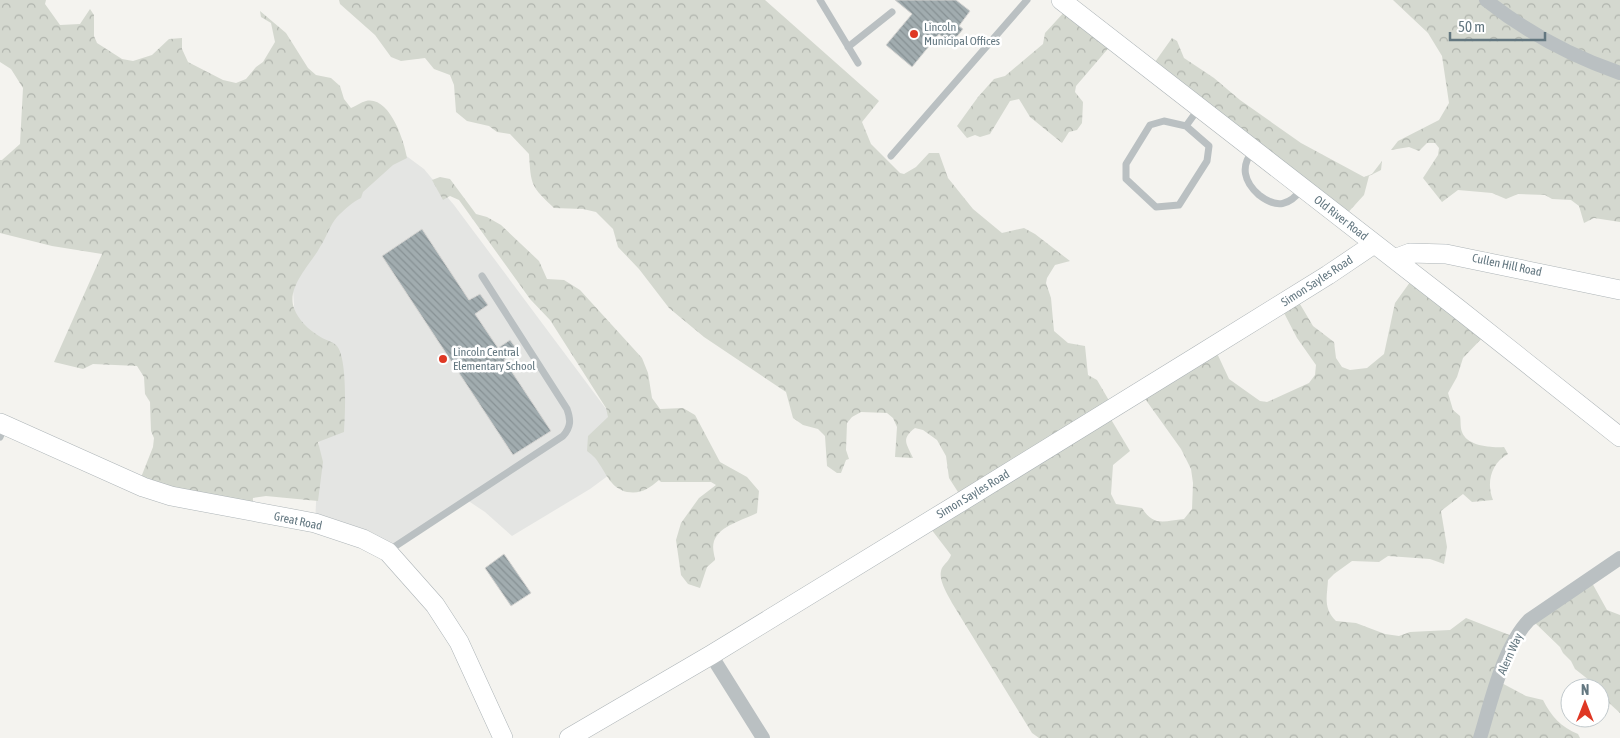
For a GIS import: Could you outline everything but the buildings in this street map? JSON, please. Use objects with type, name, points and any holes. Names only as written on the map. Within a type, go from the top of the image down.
[{"type":"street","name":"Old River Road","points":[[1061,0],[1620,437]]},
{"type":"street","points":[[1486,0],[1533,32],[1567,51],[1620,73]]},
{"type":"street","name":"Simon Sayles Road","points":[[569,738],[711,655],[1207,350],[1374,244]]},
{"type":"street","name":"Cullen Hill Road","points":[[1394,259],[1410,253],[1446,254],[1620,290]]},
{"type":"street","name":"Great Road","points":[[2,429],[143,488],[171,496],[315,523],[363,539],[388,552],[435,605],[459,642],[503,738]]},
{"type":"street","name":"Alern Way","points":[[1480,738],[1500,676],[1522,626],[1620,558]]},
{"type":"street","points":[[711,655],[762,738]]},
{"type":"lane","points":[[820,0],[858,63]]},
{"type":"lane","points":[[890,156],[1027,0]]},
{"type":"lane","points":[[848,47],[892,12]]},
{"type":"lane","points":[[1186,126],[1200,108]]},
{"type":"lane","points":[[1164,121],[1186,126],[1209,146],[1207,161],[1179,205],[1156,207],[1126,179],[1126,164],[1150,125],[1164,121]]},
{"type":"lane","points":[[1254,150],[1246,162],[1246,182],[1267,201],[1275,204],[1284,203],[1292,200],[1303,188]]},
{"type":"lane","points":[[388,552],[563,436],[569,429],[570,418],[567,409],[482,276]]},
{"type":"shaded area","name":"Lincoln Central Elementary School","points":[[401,152],[424,169],[454,205],[639,453],[590,489],[512,536],[485,512],[467,500],[388,552],[315,523],[323,369],[295,320],[293,290],[313,237]]},
{"type":"green space","points":[[0,0],[46,0],[45,4],[60,25],[80,24],[90,9],[94,15],[94,36],[97,43],[122,59],[133,61],[152,55],[169,39],[182,38],[182,49],[188,62],[223,80],[236,83],[246,79],[263,62],[275,42],[271,23],[261,17],[260,11],[286,33],[308,68],[316,75],[331,78],[340,86],[344,99],[351,108],[366,101],[375,101],[389,112],[403,141],[407,158],[393,165],[363,192],[361,198],[351,204],[337,217],[293,292],[292,300],[298,317],[311,331],[336,345],[340,351],[344,373],[344,432],[318,442],[323,462],[318,501],[266,496],[253,498],[251,512],[138,485],[153,447],[154,438],[151,431],[150,402],[145,394],[144,377],[137,366],[93,364],[83,369],[54,362],[102,254],[52,246],[0,233],[0,160],[20,144],[23,88],[11,69],[0,62]]},
{"type":"green space","points":[[339,0],[765,0],[879,101],[862,122],[871,144],[900,173],[904,174],[916,167],[929,153],[939,153],[948,178],[973,209],[1002,233],[1024,228],[1035,234],[1070,261],[1055,265],[1047,278],[1046,283],[1051,298],[1054,331],[1068,343],[1085,346],[1088,375],[1097,380],[1114,409],[1109,416],[1130,451],[1113,465],[1111,494],[1116,504],[1142,508],[1146,514],[1155,520],[1184,519],[1192,509],[1193,483],[1191,469],[1181,449],[1143,396],[1215,349],[1229,379],[1260,401],[1267,402],[1309,383],[1315,375],[1316,365],[1297,338],[1283,311],[1297,299],[1313,326],[1334,342],[1336,358],[1342,367],[1350,370],[1367,368],[1384,354],[1395,303],[1413,278],[1485,335],[1463,358],[1457,377],[1448,393],[1453,410],[1460,416],[1461,430],[1465,437],[1480,445],[1504,447],[1508,454],[1502,458],[1491,474],[1490,487],[1493,500],[1472,502],[1463,494],[1441,511],[1447,547],[1444,564],[1430,559],[1388,556],[1379,562],[1352,561],[1328,580],[1327,607],[1336,621],[1356,623],[1385,634],[1399,636],[1410,632],[1450,630],[1466,618],[1512,636],[1496,680],[1526,696],[1543,700],[1549,711],[1560,723],[1560,728],[1566,728],[1578,734],[1580,738],[1039,738],[1032,733],[945,590],[941,572],[951,555],[931,529],[965,503],[949,478],[946,456],[937,440],[923,430],[915,428],[906,438],[908,449],[913,458],[895,457],[897,427],[893,418],[887,413],[861,412],[852,417],[847,423],[846,450],[849,459],[846,460],[841,473],[837,473],[827,466],[825,436],[818,429],[803,425],[793,418],[786,392],[704,337],[669,308],[639,269],[618,247],[613,229],[596,212],[583,209],[554,208],[534,185],[529,154],[510,134],[497,132],[489,126],[467,121],[456,112],[454,85],[450,75],[434,69],[425,58],[401,61],[391,57],[375,35],[340,4]]},
{"type":"green space","points":[[1393,0],[1620,0],[1620,222],[1594,218],[1584,223],[1579,206],[1571,200],[1552,199],[1545,195],[1518,194],[1506,199],[1492,193],[1458,190],[1442,202],[1423,178],[1438,155],[1439,148],[1435,143],[1427,143],[1419,151],[1409,147],[1391,150],[1398,141],[1439,120],[1449,103],[1442,56],[1428,33]]},
{"type":"green space","points":[[1067,9],[1112,44],[1076,86],[1075,92],[1083,102],[1082,123],[1077,130],[1069,132],[1062,143],[1030,117],[1019,99],[1010,101],[990,134],[980,137],[975,135],[967,138],[957,126],[978,97],[994,79],[1005,76],[1043,44],[1045,33]]},
{"type":"green space","points":[[1172,38],[1177,41],[1184,58],[1301,143],[1364,177],[1372,174],[1382,161],[1381,170],[1369,176],[1364,195],[1343,218],[1150,69]]},
{"type":"green space","points":[[440,177],[450,179],[476,214],[487,217],[501,225],[539,261],[547,279],[564,280],[580,290],[642,358],[648,373],[652,398],[660,409],[683,408],[695,415],[720,462],[747,477],[759,491],[757,513],[727,527],[717,535],[713,546],[715,560],[707,567],[700,588],[688,584],[681,575],[676,540],[681,523],[699,498],[716,485],[711,482],[661,482],[659,480],[644,490],[627,492],[613,484],[596,459],[587,451],[588,436],[608,417],[606,408],[550,320],[530,299],[459,200],[450,196],[443,200],[432,180]]},
{"type":"green space","points":[[1591,581],[1607,610],[1620,615],[1620,713],[1610,704],[1610,678],[1586,678],[1575,669],[1560,647],[1533,621]]},
{"type":"place","name":"Lincoln Municipal Offices","points":[[914,34]]},
{"type":"place","name":"Lincoln Central Elementary School","points":[[443,359]]}]
